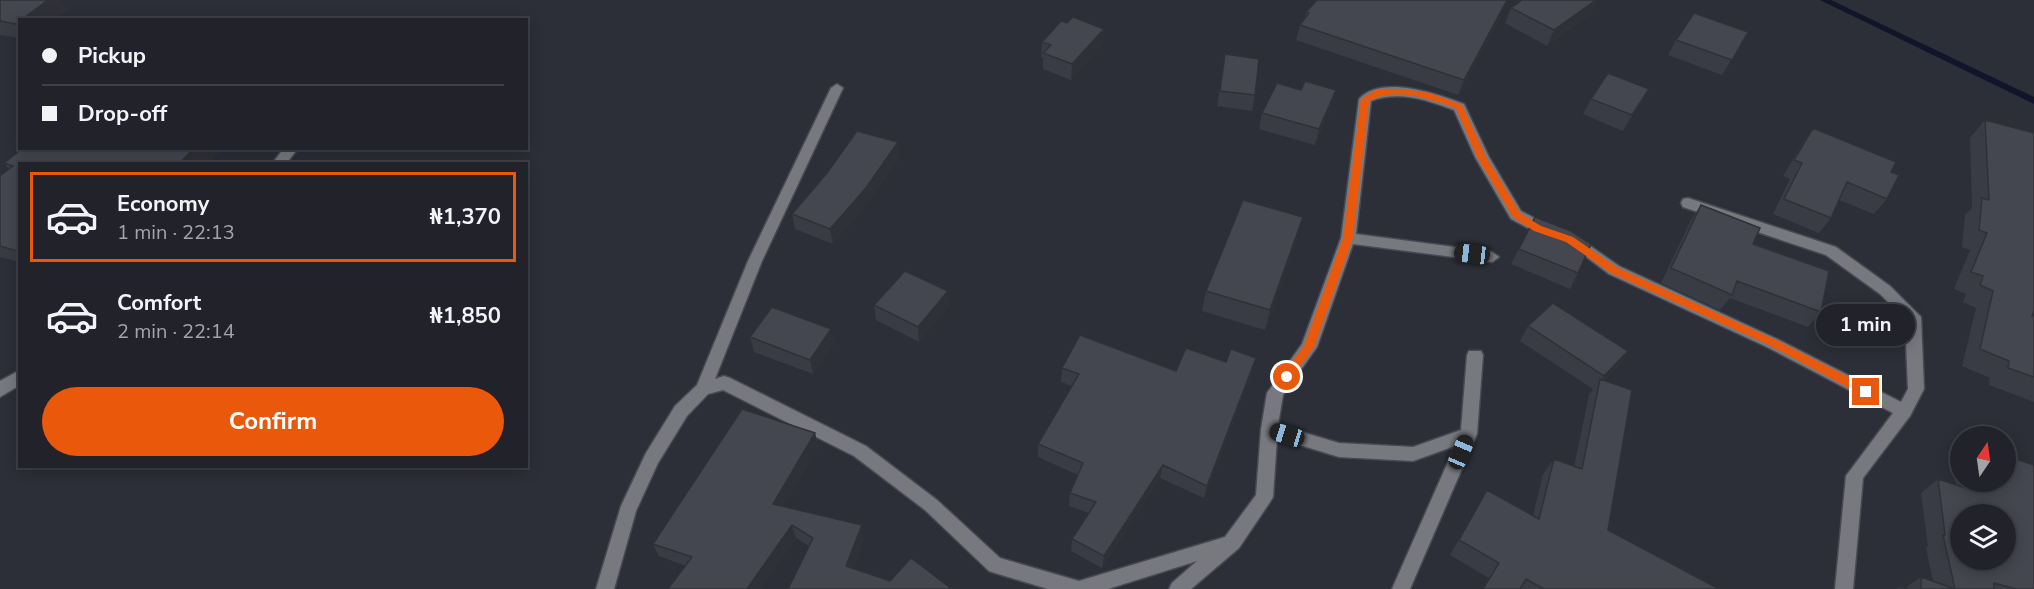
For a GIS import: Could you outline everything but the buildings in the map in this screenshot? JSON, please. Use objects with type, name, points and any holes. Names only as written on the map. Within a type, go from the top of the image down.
[{"type":"street","points":[[605,589],[627,511],[652,458],[681,411],[703,389],[755,261],[837,88]]},
{"type":"street","points":[[1178,589],[1233,542],[1264,497],[1269,429],[1275,393],[1309,347],[1348,238],[1365,99],[1376,93],[1402,92],[1430,96],[1459,107],[1482,157],[1516,215],[1537,228],[1569,240],[1614,270],[1772,343],[1904,411]]},
{"type":"street","points":[[280,162],[289,150]]},
{"type":"street","points":[[1688,203],[1831,252],[1885,290],[1913,317],[1916,389],[1904,411],[1855,476],[1844,589]]},
{"type":"street","points":[[1348,238],[1492,257]]},
{"type":"street","points":[[1401,589],[1469,434],[1475,355]]},
{"type":"street","points":[[0,390],[18,377]]},
{"type":"street","points":[[703,389],[724,383],[860,451],[931,505],[995,565],[1079,589],[1233,542]]},
{"type":"street","points":[[1269,429],[1339,450],[1413,454],[1469,434]]},
{"type":"waterway","points":[[1824,0],[2034,101]]},
{"type":"route","points":[[1287,377],[1309,347],[1348,238],[1365,99],[1376,93],[1402,92],[1430,96],[1459,107],[1461,116],[1482,157],[1516,215],[1537,228],[1569,240],[1614,270],[1772,343],[1866,392]]}]
